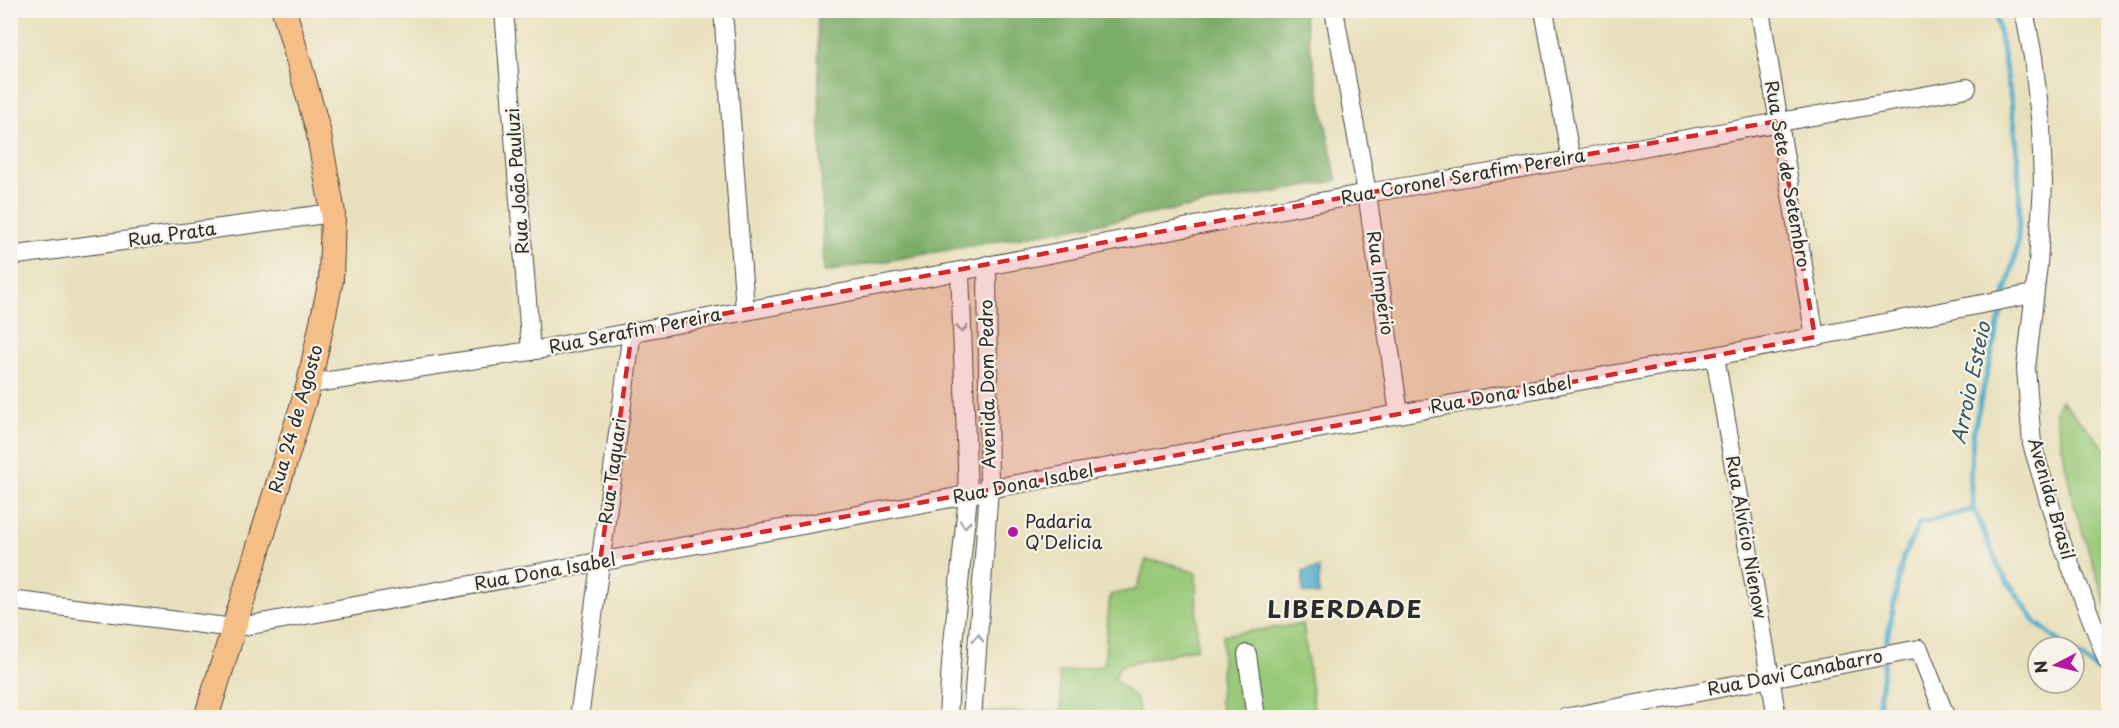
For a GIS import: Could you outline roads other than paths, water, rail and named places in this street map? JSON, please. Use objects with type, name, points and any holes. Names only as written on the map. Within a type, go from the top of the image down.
[{"type":"main road","name":"Rua 24 de Agosto","points":[[206,717],[309,384],[331,280],[333,213],[318,130],[284,10]]},
{"type":"street","name":"Rua João Pauluzi","points":[[504,10],[531,351]]},
{"type":"street","points":[[723,10],[745,310]]},
{"type":"street","name":"Rua Império","points":[[1334,10],[1367,193],[1399,414]]},
{"type":"street","points":[[1544,10],[1571,160]]},
{"type":"street","name":"Rua Sete de Setembro","points":[[1760,10],[1815,337]]},
{"type":"street","name":"Avenida Brasil","points":[[2024,10],[2033,57],[2043,184],[2038,265],[2025,295],[2026,368],[2032,444],[2061,541],[2109,662]]},
{"type":"street","name":"Rua Coronel Serafim Pereira","points":[[960,271],[1367,193],[1571,160],[1967,88]]},
{"type":"street","name":"Rua Prata","points":[[10,256],[333,213]]},
{"type":"street","name":"Avenida Dom Pedro","points":[[972,717],[990,489],[987,265]]},
{"type":"street","name":"Rua Serafim Pereira","points":[[309,384],[531,351],[960,271]]},
{"type":"street","name":"Avenida Dom Pedro","points":[[948,717],[951,663],[968,495],[960,271]]},
{"type":"street","name":"Rua Dona Isabel","points":[[10,600],[234,628],[968,495],[990,489],[1715,356],[2025,295]]},
{"type":"street","name":"Rua Taquari","points":[[579,717],[632,331]]},
{"type":"street","name":"Rua Alvício Nienow","points":[[1715,356],[1777,717]]},
{"type":"street","points":[[959,577],[983,578]]},
{"type":"street","name":"Rua Davi Canabarro","points":[[1565,717],[1919,649],[1946,717]]},
{"type":"street","points":[[1247,654],[1256,717]]},
{"type":"street","points":[[951,663],[976,664]]},
{"type":"water","points":[[1319,568],[1319,595],[1303,593],[1303,571]]},
{"type":"waterway","name":"Arroio Esteio","points":[[1995,10],[2006,67],[2018,157],[2017,245],[2005,295]]},
{"type":"waterway","name":"Arroio Esteio","points":[[2003,304],[1973,434],[1970,481],[1974,509],[2000,570],[2036,623],[2052,635]]},
{"type":"waterway","name":"Arroio Esteio","points":[[1881,718],[1878,710],[1887,639],[1903,558],[1919,524],[1974,509]]},
{"type":"waterway","points":[[2086,661],[2108,678]]},
{"type":"place","name":"Padaria Q'Delicia","points":[[1013,532]]},
{"type":"district","name":"LIBERDADE","points":[[1345,610]]}]
